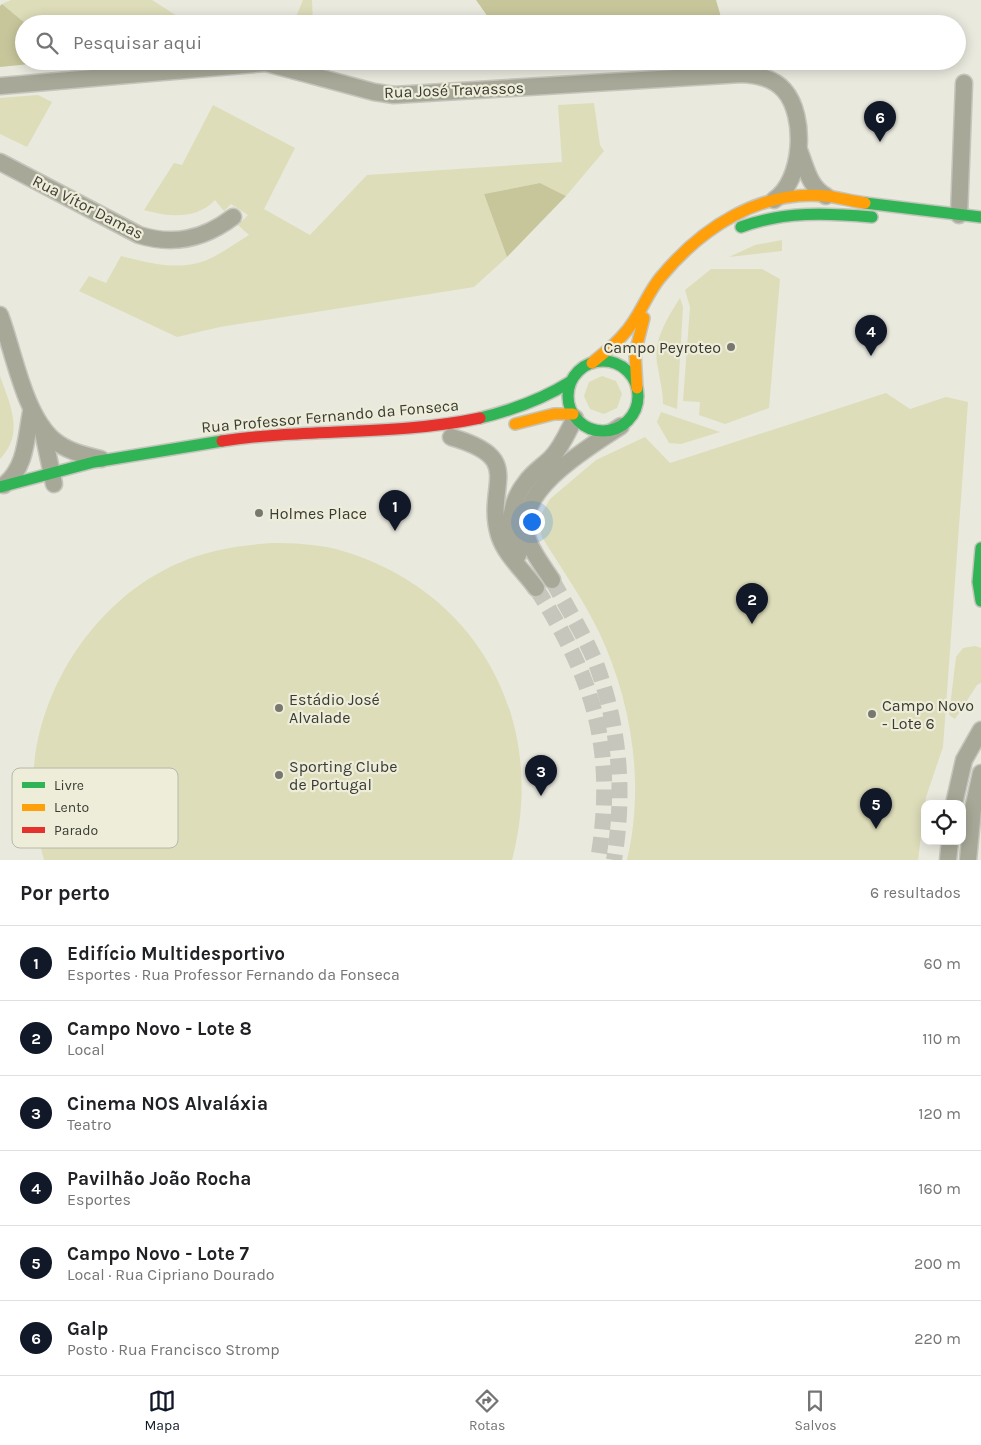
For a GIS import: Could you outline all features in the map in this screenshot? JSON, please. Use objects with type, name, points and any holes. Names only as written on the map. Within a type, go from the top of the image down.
[{"type":"street","name":"Rua José Travassos","points":[[0,86],[185,70]]},
{"type":"street","name":"Rua José Travassos","points":[[292,70],[374,92],[394,95],[758,75],[772,80],[784,90],[792,101],[796,114],[799,150],[816,189],[826,196]]},
{"type":"street","points":[[959,215],[964,83]]},
{"type":"street","name":"Rua José Travassos","points":[[774,200],[781,195],[788,185],[799,150]]},
{"type":"street","name":"Rua Vítor Damas","points":[[0,162],[139,234],[151,238],[169,241],[187,239],[211,231],[233,216]]},
{"type":"street","points":[[552,580],[526,533],[526,516],[531,501],[542,487],[578,456],[621,426],[635,410],[637,388],[634,357],[636,340],[645,315],[666,283],[686,261],[707,245],[730,232],[790,209],[806,196],[809,176]]},
{"type":"street","points":[[621,426],[609,430],[596,430],[585,426],[574,416],[569,404],[570,382],[579,370],[592,363],[624,335],[659,279],[692,243],[722,221],[754,206],[774,200],[806,196],[826,196],[981,218]]},
{"type":"street","points":[[766,218],[808,213],[882,218]]},
{"type":"street","points":[[902,220],[981,226]]},
{"type":"street","points":[[0,314],[31,412],[54,441],[104,466]]},
{"type":"street","points":[[592,363],[604,361],[615,363],[625,369],[637,388]]},
{"type":"street","name":"Rua Professor Fernando da Fonseca","points":[[1,490],[217,441],[276,434],[461,421],[534,404],[558,392],[570,382]]},
{"type":"street","points":[[1,490],[16,474],[22,460],[31,412]]},
{"type":"street","points":[[504,426],[554,414],[574,416]]},
{"type":"street","points":[[526,575],[511,534],[513,507],[526,482],[552,458],[574,416]]},
{"type":"street","points":[[42,425],[53,478]]},
{"type":"street","name":"Rua Professor Fernando da Fonseca","points":[[446,438],[476,433]]},
{"type":"street","points":[[446,438],[476,444],[488,453],[495,463],[498,470],[496,523],[500,537],[504,548],[536,588]]},
{"type":"street","name":"Rua Professor Fernando da Fonseca","points":[[261,448],[386,442]]},
{"type":"street","name":"Rua Professor Fernando da Fonseca","points":[[104,466],[234,452]]},
{"type":"street","name":"Rua Professor Fernando da Fonseca","points":[[53,478],[86,476]]},
{"type":"street","points":[[981,548],[978,582],[981,601]]},
{"type":"street","points":[[955,800],[959,773],[981,730]]},
{"type":"street","points":[[968,860],[976,793],[981,773]]},
{"type":"street","points":[[948,860],[950,845]]},
{"type":"green space","points":[[11,0],[152,0],[176,15],[15,15],[2,4]]},
{"type":"green space","points":[[303,0],[312,0],[313,15],[297,15]]},
{"type":"green space","points":[[476,0],[716,0],[720,15],[487,15]]},
{"type":"green space","points":[[2,4],[15,15],[15,66],[0,67],[0,6]]},
{"type":"green space","points":[[38,95],[52,102],[27,147],[0,134],[0,98]]},
{"type":"green space","points":[[594,103],[600,145],[604,151],[566,196],[540,183],[484,194],[507,257],[474,287],[220,327],[177,337],[79,291],[89,276],[106,283],[121,256],[165,265],[187,265],[209,259],[249,235],[238,225],[248,215],[231,204],[224,211],[215,200],[191,214],[172,215],[144,210],[174,163],[182,165],[213,105],[295,148],[264,209],[310,235],[367,175],[562,162],[558,105]]},
{"type":"green space","points":[[540,183],[566,196],[507,257],[484,194]]},
{"type":"green space","points":[[782,240],[782,251],[729,257],[755,245]]},
{"type":"green space","name":"Campo Peyroteo","points":[[711,269],[762,269],[780,279],[769,408],[725,424],[699,415],[700,402],[683,401],[690,307],[685,290]]},
{"type":"green space","points":[[680,298],[683,307],[677,409],[663,404],[657,349],[662,332]]},
{"type":"green space","points":[[0,376],[11,408],[14,429],[8,449],[0,459]]},
{"type":"green space","points":[[602,376],[616,381],[622,394],[617,408],[604,414],[590,409],[584,396],[589,382]]},
{"type":"green space","points":[[886,393],[910,409],[946,397],[968,402],[943,747],[926,800],[921,800],[921,836],[918,860],[627,860],[635,803],[635,773],[627,715],[620,687],[599,632],[542,537],[539,524],[542,513],[550,499],[596,460],[645,437],[670,463]]},
{"type":"green space","points":[[661,412],[720,432],[681,444],[669,443],[657,422]]},
{"type":"green space","name":"Estádio José Alvalade","points":[[271,543],[304,544],[336,549],[386,568],[428,594],[463,628],[491,667],[510,710],[520,758],[521,808],[512,860],[44,860],[41,848],[178,848],[178,768],[34,768],[40,731],[51,697],[67,664],[88,634],[112,608],[140,585],[171,567],[204,554]]},
{"type":"green space","points":[[975,646],[981,648],[981,683],[977,685],[955,719],[949,715],[956,657],[963,648]]},
{"type":"tunnel","points":[[552,580],[595,661],[610,710],[618,759],[619,784],[619,809],[614,860]]},
{"type":"tunnel","points":[[536,588],[573,654],[596,718],[602,750],[604,784],[603,821],[598,860]]},
{"type":"traffic: fast","points":[[865,203],[981,217]]},
{"type":"traffic: fast","points":[[741,227],[773,218],[806,214],[872,217]]},
{"type":"traffic: fast","points":[[603,361],[622,367],[632,377],[638,396],[632,415],[622,425],[603,431],[584,425],[574,415],[568,396],[574,377],[584,367],[603,361]]},
{"type":"traffic: fast","points":[[480,418],[526,404],[570,382]]},
{"type":"traffic: fast","points":[[0,487],[94,462],[222,441]]},
{"type":"traffic: fast","points":[[981,548],[978,582],[981,601]]},
{"type":"traffic: slow","points":[[592,363],[616,343],[629,329],[655,285],[676,260],[713,228],[756,206],[778,199],[802,195],[827,196],[865,203]]},
{"type":"traffic: slow","points":[[637,388],[635,353],[644,318]]},
{"type":"traffic: slow","points":[[515,424],[554,414],[573,414]]},
{"type":"traffic: jam","points":[[222,441],[286,434],[383,430],[448,424],[480,418]]},
{"type":"place","name":"Galp","points":[[880,142]]},
{"type":"place","name":"Campo Peyroteo","points":[[731,347]]},
{"type":"place","name":"Pavilhão João Rocha","points":[[871,356]]},
{"type":"place","name":"Holmes Place","points":[[259,513]]},
{"type":"place","name":"Edifício Multidesportivo","points":[[395,531]]},
{"type":"place","name":"Campo Novo - Lote 8","points":[[752,624]]},
{"type":"place","name":"Estádio José Alvalade","points":[[279,708]]},
{"type":"place","name":"Campo Novo - Lote 6","points":[[872,714]]},
{"type":"place","name":"Sporting Clube de Portugal","points":[[279,775]]},
{"type":"place","name":"Cinema NOS Alvaláxia","points":[[541,796]]},
{"type":"place","name":"Campo Novo - Lote 7","points":[[876,829]]}]
